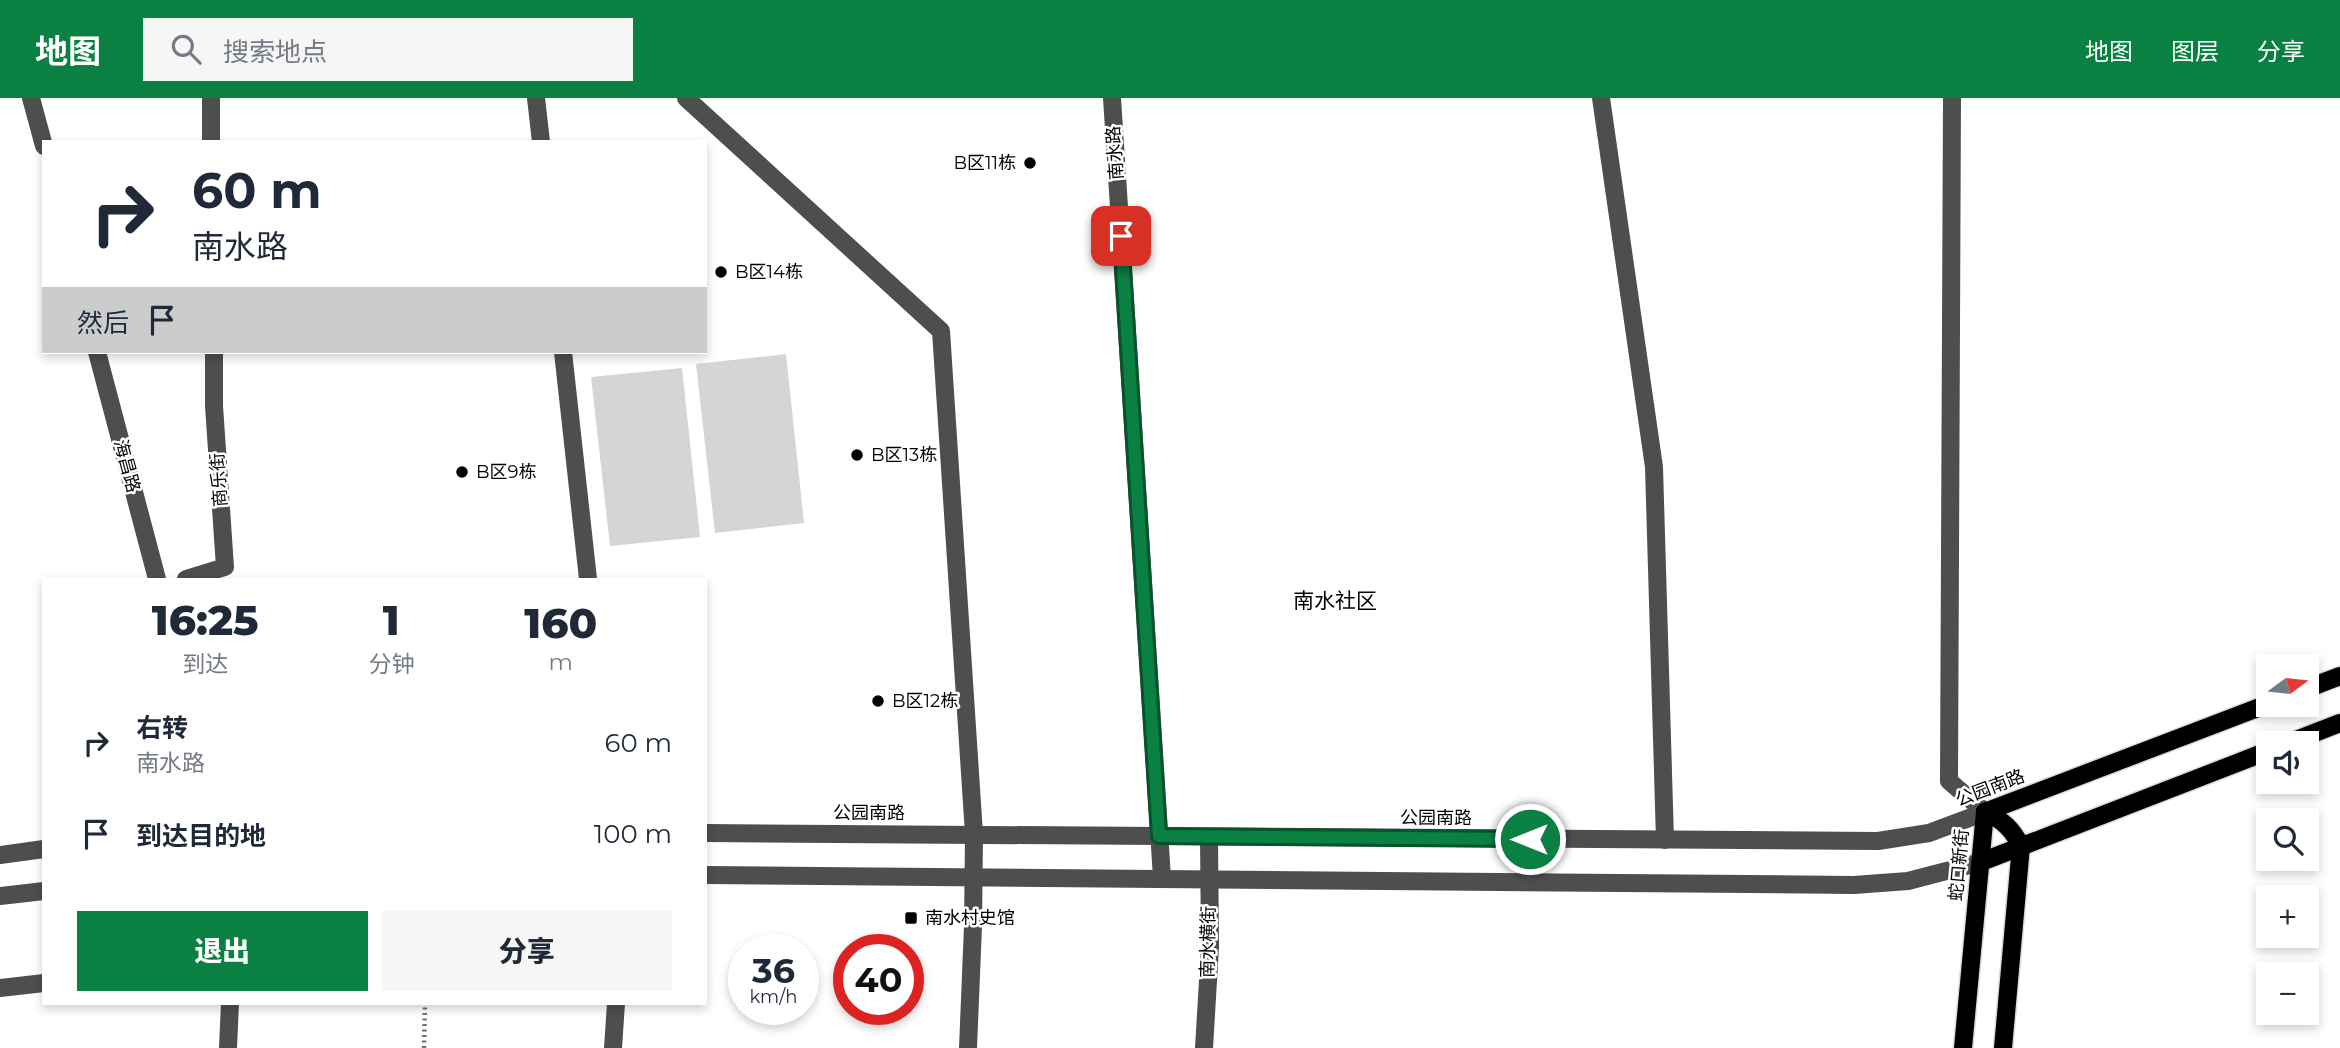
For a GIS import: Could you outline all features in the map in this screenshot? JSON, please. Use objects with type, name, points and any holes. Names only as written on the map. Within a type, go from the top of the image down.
[{"type":"main road","points":[[2319,684],[2340,676]]},
{"type":"main road","name":"公园南路","points":[[1985,812],[2256,709]]},
{"type":"main road","points":[[2319,731],[2340,723]]},
{"type":"main road","points":[[1981,862],[2256,756]]},
{"type":"main road","name":"蛇口新街","points":[[1963,1048],[1985,812],[2000,819],[2013,832],[2021,846]]},
{"type":"main road","points":[[2003,1048],[2021,846]]},
{"type":"street","points":[[31,98],[42,140]]},
{"type":"street","points":[[211,98],[211,140]]},
{"type":"street","points":[[536,98],[541,140]]},
{"type":"street","points":[[686,98],[941,331],[974,834],[968,1048]]},
{"type":"street","name":"南水路","points":[[1112,98],[1162,878]]},
{"type":"street","points":[[1601,98],[1654,467],[1665,840]]},
{"type":"street","points":[[1952,98],[1949,781],[1985,812]]},
{"type":"street","name":"海昌路","points":[[98,354],[156,578]]},
{"type":"street","name":"商乐街","points":[[189,578],[225,567],[214,406],[214,354]]},
{"type":"street","points":[[564,354],[588,578]]},
{"type":"street","name":"公园南路","points":[[707,833],[1665,840],[1896,839],[1929,833],[1985,812]]},
{"type":"street","name":"南水横街","points":[[1204,1048],[1210,947],[1209,837]]},
{"type":"street","points":[[0,855],[42,849]]},
{"type":"street","points":[[707,874],[1854,885],[1908,881],[1981,862]]},
{"type":"street","points":[[0,897],[42,891]]},
{"type":"street","points":[[0,988],[42,983]]},
{"type":"street","points":[[228,1048],[230,1005]]},
{"type":"street","points":[[613,1048],[616,1005]]},
{"type":"path","points":[[424,1048],[425,1005]]},
{"type":"shaded area","points":[[786,354],[804,523],[715,533],[696,364]]},
{"type":"shaded area","points":[[682,368],[700,537],[610,546],[591,377]]},
{"type":"place","name":"B区11栋","points":[[1030,163]]},
{"type":"place","name":"B区14栋","points":[[721,272]]},
{"type":"place","name":"B区13栋","points":[[857,455]]},
{"type":"place","name":"B区9栋","points":[[462,472]]},
{"type":"place","name":"B区12栋","points":[[878,701]]},
{"type":"place","name":"南水村史馆","points":[[911,918]]},
{"type":"district","name":"南水社区","points":[[1335,601]]},
{"type":"route","points":[[1121,236],[1159,836],[1530,839]]}]
